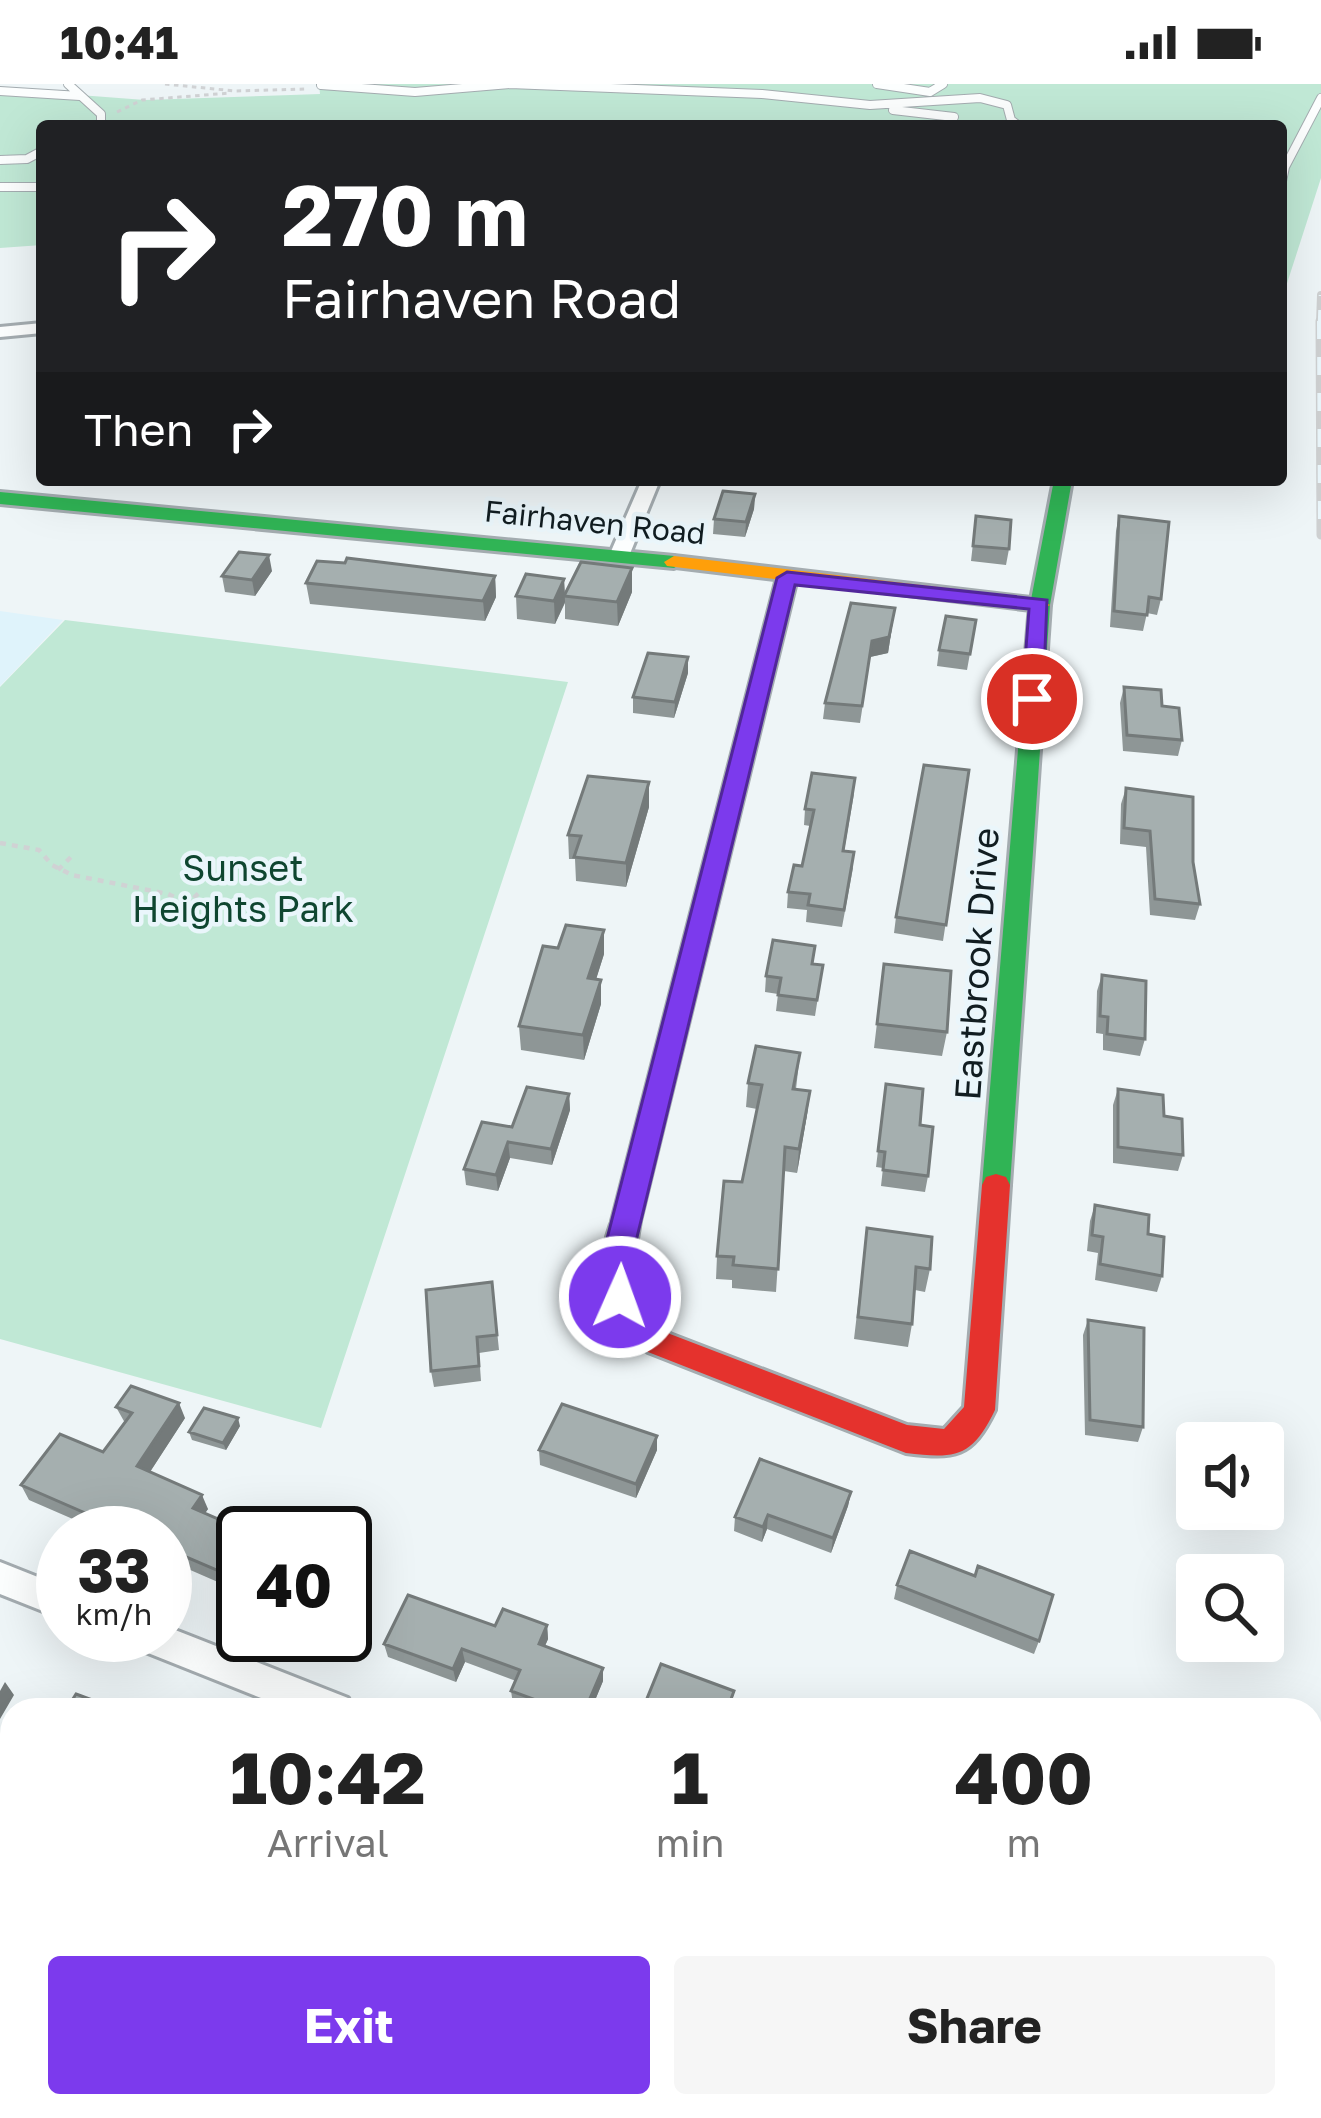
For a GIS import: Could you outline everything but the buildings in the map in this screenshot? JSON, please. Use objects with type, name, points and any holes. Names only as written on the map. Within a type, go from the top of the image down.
[{"type":"street","points":[[0,332],[36,329]]},
{"type":"street","points":[[619,556],[648,486]]},
{"type":"street","name":"Eastbrook Drive","points":[[787,578],[616,1262],[616,1279],[628,1315],[659,1343],[906,1438],[949,1444],[967,1431],[979,1410],[1040,604],[1062,486]]},
{"type":"street","name":"Fairhaven Road","points":[[0,498],[619,556],[1040,604]]},
{"type":"street","points":[[0,1578],[36,1592]]},
{"type":"street","points":[[192,1654],[305,1698]]},
{"type":"lane","points":[[68,84],[100,120]]},
{"type":"lane","points":[[321,85],[415,92],[510,84],[783,95],[954,117]]},
{"type":"lane","points":[[877,84],[930,92],[943,84]]},
{"type":"lane","points":[[0,91],[80,96]]},
{"type":"lane","points":[[870,105],[980,98],[1007,105],[1011,120]]},
{"type":"lane","points":[[1287,163],[1321,98]]},
{"type":"lane","points":[[0,160],[36,154]]},
{"type":"lane","points":[[0,187],[36,187]]},
{"type":"path","points":[[165,84],[235,91],[298,91],[321,85]]},
{"type":"path","points":[[105,120],[132,99],[203,98],[235,91]]},
{"type":"path","points":[[2,846],[39,850],[58,870],[154,889],[185,906],[197,923]]},
{"type":"path","points":[[58,870],[74,854]]},
{"type":"path","points":[[185,906],[200,892]]},
{"type":"shaded area","points":[[0,611],[63,620],[0,686]]},
{"type":"green space","points":[[319,84],[1321,84],[1321,178],[1287,283],[1287,120],[36,120],[36,245],[0,248],[0,89],[145,100],[320,94]]},
{"type":"green space","name":"Sunset Heights Park","points":[[65,620],[568,682],[321,1428],[0,1339],[0,687]]},
{"type":"railway","points":[[1320,324],[1321,295]]},
{"type":"railway","points":[[1320,324],[1321,535]]},
{"type":"traffic: fast","points":[[996,1185],[1040,605],[1062,486]]},
{"type":"traffic: fast","points":[[0,498],[674,562]]},
{"type":"traffic: fast","points":[[626,1221],[787,578]]},
{"type":"traffic: slow","points":[[674,562],[1040,605]]},
{"type":"traffic: jam","points":[[626,1221],[619,1257],[621,1288],[633,1316],[659,1343],[906,1439],[949,1444],[966,1431],[979,1410],[996,1185]]},
{"type":"route","points":[[620,1297],[616,1262],[787,578],[1040,604],[1032,699]]}]
